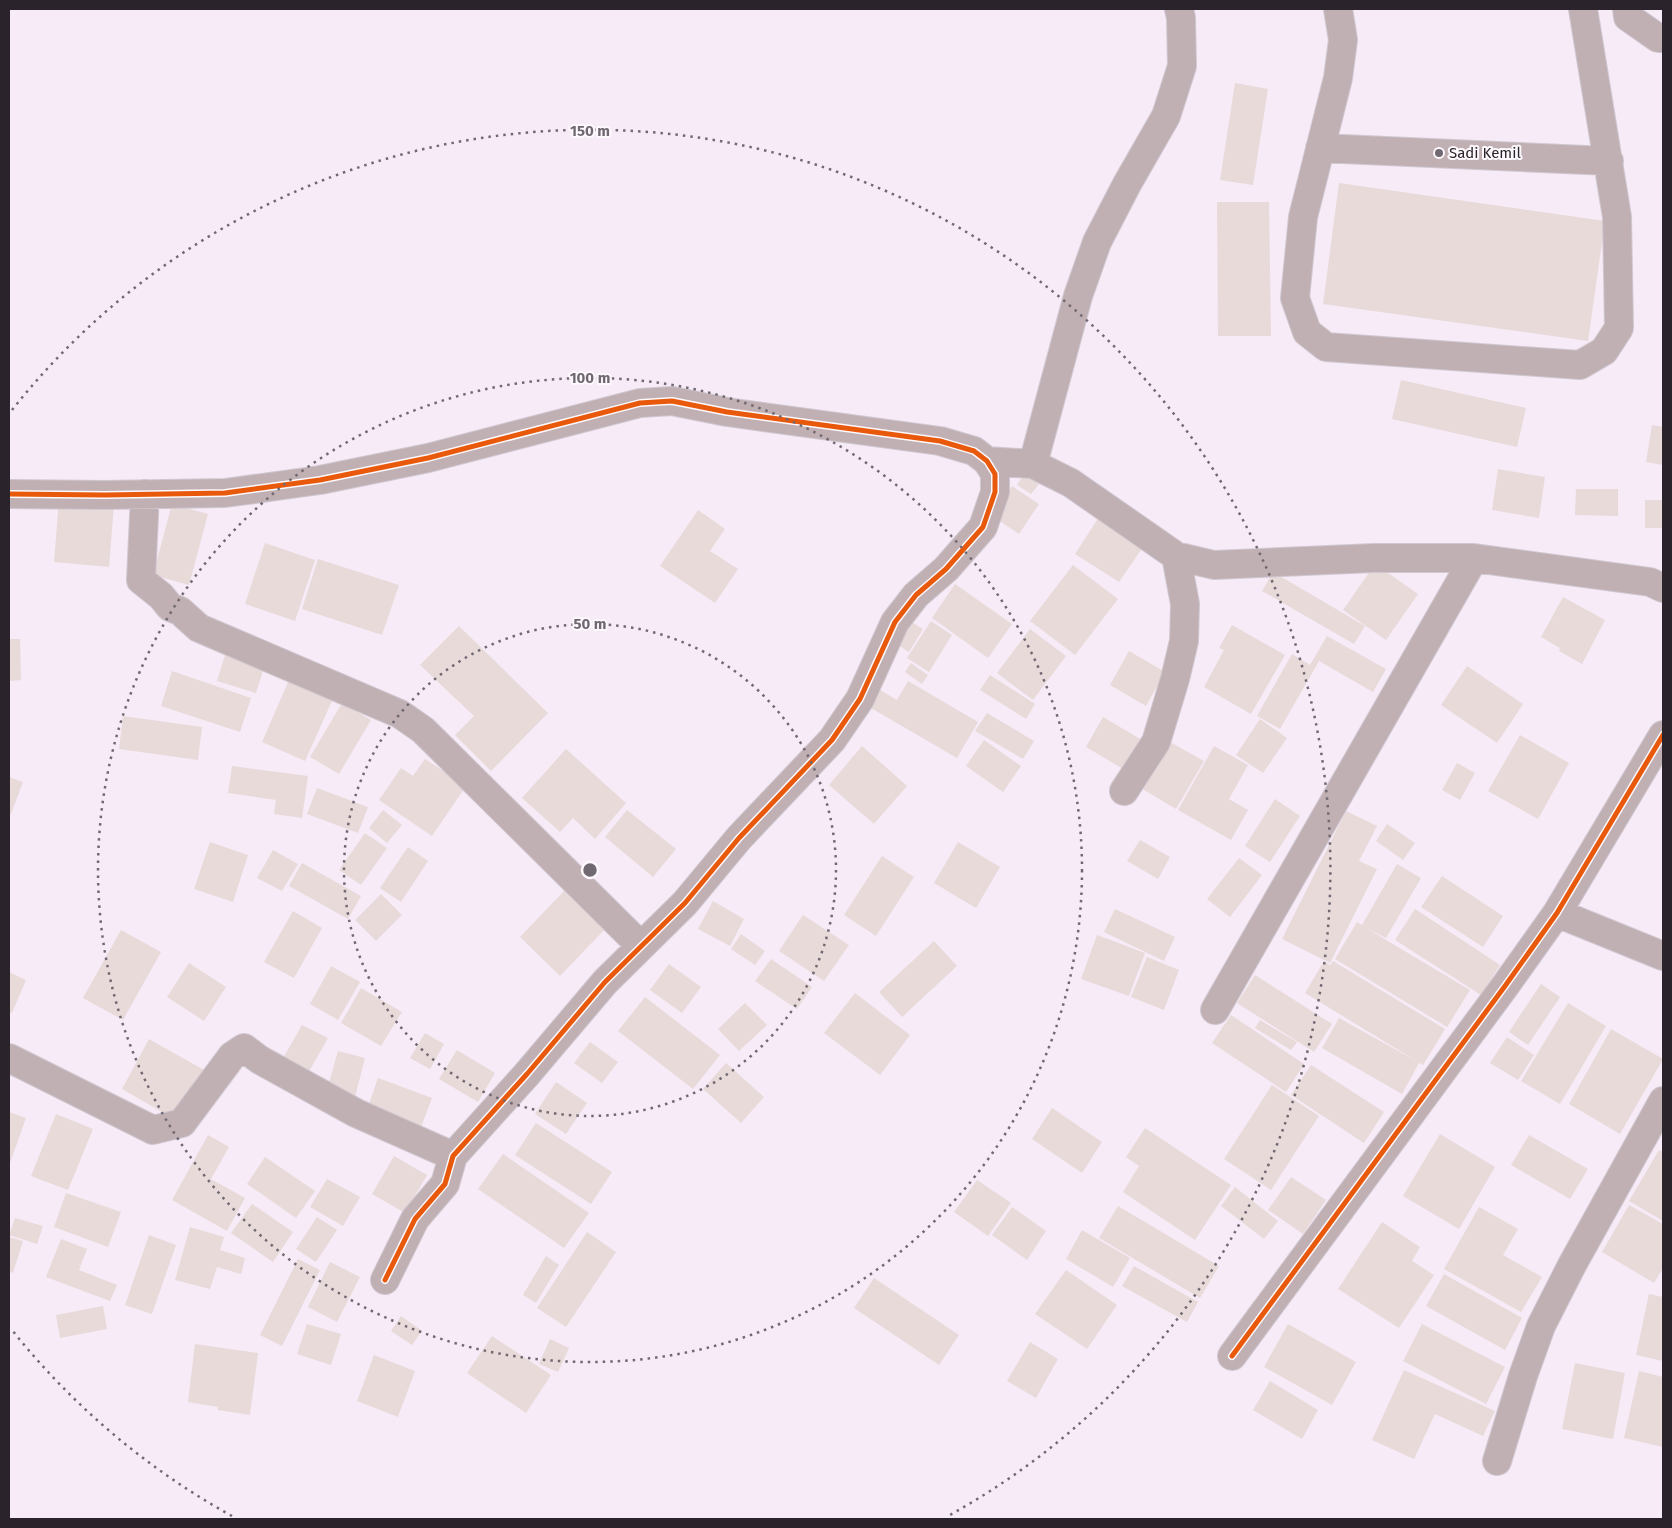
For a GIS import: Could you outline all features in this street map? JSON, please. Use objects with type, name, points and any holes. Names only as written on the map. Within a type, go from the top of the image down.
[{"type":"street","points":[[1033,464],[1078,296],[1097,242],[1127,184],[1166,116],[1180,74],[1182,66],[1182,18],[1179,9]]},
{"type":"street","points":[[1338,9],[1343,40],[1338,78],[1303,217],[1295,298],[1306,332],[1326,347],[1580,365],[1604,351],[1619,328],[1617,217],[1584,9]]},
{"type":"street","points":[[1627,9],[1628,17],[1658,38],[1663,38]]},
{"type":"street","points":[[1320,148],[1609,161]]},
{"type":"street","points":[[9,494],[105,496],[225,493],[320,480],[428,458],[640,403],[672,401],[727,412],[940,441],[974,450],[987,461],[995,474],[995,492],[983,527],[946,569],[916,595],[895,622],[860,699],[832,740],[739,838],[685,903],[604,982],[527,1074],[453,1156],[445,1184],[415,1219],[384,1280]]},
{"type":"street","points":[[987,461],[1033,464],[1071,483],[1176,556],[1214,565],[1374,558],[1474,558],[1650,582],[1663,588]]},
{"type":"street","points":[[144,494],[141,580],[161,596],[170,607],[180,611],[199,628],[400,714],[423,730],[641,946]]},
{"type":"street","points":[[1124,791],[1156,742],[1184,641],[1185,604],[1176,556]]},
{"type":"street","points":[[1215,1010],[1474,558]]},
{"type":"street","points":[[1232,1356],[1505,986],[1557,912],[1663,735]]},
{"type":"street","points":[[1557,912],[1663,956]]},
{"type":"street","points":[[9,1058],[154,1130],[182,1123],[232,1056],[244,1048],[260,1060],[356,1113],[453,1156]]},
{"type":"street","points":[[1496,1461],[1541,1326],[1663,1101]]},
{"type":"building","points":[[1235,83],[1268,89],[1253,185],[1220,180]]},
{"type":"building","points":[[1339,183],[1605,221],[1588,341],[1323,304]]},
{"type":"building","points":[[1217,202],[1269,202],[1271,336],[1218,336]]},
{"type":"building","points":[[1401,380],[1526,408],[1517,447],[1392,419]]},
{"type":"building","points":[[1652,425],[1663,427],[1663,465],[1646,462]]},
{"type":"building","points":[[1498,469],[1545,477],[1539,518],[1492,510]]},
{"type":"building","points":[[1024,474],[1039,484],[1031,494],[1017,485]]},
{"type":"building","points":[[1012,486],[1039,504],[1019,534],[992,516]]},
{"type":"building","points":[[1576,489],[1618,489],[1618,516],[1575,515]]},
{"type":"building","points":[[59,500],[114,505],[109,567],[54,562]]},
{"type":"building","points":[[1645,500],[1663,500],[1663,528],[1645,528]]},
{"type":"building","points":[[172,504],[208,514],[189,585],[153,575]]},
{"type":"building","points":[[698,510],[725,529],[710,551],[738,569],[715,603],[660,566]]},
{"type":"building","points":[[1101,514],[1145,544],[1119,582],[1075,554]]},
{"type":"building","points":[[265,543],[315,560],[295,621],[245,604]]},
{"type":"building","points":[[318,559],[399,585],[382,635],[302,609]]},
{"type":"building","points":[[1375,564],[1418,594],[1386,640],[1343,610]]},
{"type":"building","points":[[1073,565],[1118,599],[1075,655],[1030,621]]},
{"type":"building","points":[[1273,572],[1365,626],[1354,644],[1262,591]]},
{"type":"building","points":[[955,584],[1012,624],[988,658],[932,618]]},
{"type":"building","points":[[1563,597],[1605,620],[1582,664],[1559,651],[1560,648],[1541,637]]},
{"type":"building","points":[[910,621],[923,629],[909,652],[895,643]]},
{"type":"building","points":[[931,621],[952,635],[929,672],[907,658]]},
{"type":"building","points":[[1232,625],[1285,655],[1251,714],[1204,687],[1224,650],[1219,648]]},
{"type":"building","points":[[459,626],[548,713],[491,771],[455,735],[474,716],[420,665]]},
{"type":"building","points":[[1030,629],[1066,656],[1033,700],[997,673]]},
{"type":"building","points":[[1327,636],[1386,669],[1373,692],[1319,661],[1280,729],[1257,716],[1292,654],[1310,665]]},
{"type":"building","points":[[9,639],[20,639],[21,680],[9,681]]},
{"type":"building","points":[[227,649],[266,661],[256,693],[217,681]]},
{"type":"building","points":[[1129,651],[1165,672],[1146,706],[1110,685]]},
{"type":"building","points":[[911,663],[928,675],[922,684],[905,672]]},
{"type":"building","points":[[1467,666],[1523,704],[1497,743],[1441,705]]},
{"type":"building","points":[[172,671],[251,698],[240,732],[161,706]]},
{"type":"building","points":[[292,673],[336,692],[305,761],[262,742]]},
{"type":"building","points":[[990,675],[1035,704],[1026,719],[980,690]]},
{"type":"building","points":[[908,681],[978,722],[957,758],[864,704],[875,687],[897,700]]},
{"type":"building","points":[[342,703],[371,720],[339,774],[310,757]]},
{"type":"building","points":[[987,713],[1034,741],[1023,759],[975,731]]},
{"type":"building","points":[[123,716],[202,727],[198,760],[119,749]]},
{"type":"building","points":[[1103,717],[1147,743],[1130,773],[1086,747]]},
{"type":"building","points":[[1260,719],[1287,738],[1263,773],[1236,755]]},
{"type":"building","points":[[1520,735],[1569,763],[1538,819],[1488,791]]},
{"type":"building","points":[[1161,737],[1204,761],[1176,809],[1134,784]]},
{"type":"building","points":[[984,740],[1021,766],[1003,792],[966,766]]},
{"type":"building","points":[[862,746],[907,786],[874,824],[829,785]]},
{"type":"building","points":[[1214,746],[1248,765],[1229,799],[1248,810],[1231,840],[1178,810]]},
{"type":"building","points":[[566,749],[626,803],[595,839],[573,818],[560,832],[522,798]]},
{"type":"building","points":[[425,759],[466,786],[432,836],[379,800],[401,768],[413,776]]},
{"type":"building","points":[[1457,763],[1475,773],[1460,800],[1442,790]]},
{"type":"building","points":[[232,766],[308,776],[302,818],[274,814],[276,800],[228,793]]},
{"type":"building","points":[[9,777],[23,782],[11,814],[9,813]]},
{"type":"building","points":[[317,788],[368,807],[358,833],[307,814]]},
{"type":"building","points":[[1275,799],[1300,816],[1270,862],[1245,846]]},
{"type":"building","points":[[383,810],[402,825],[387,843],[369,828]]},
{"type":"building","points":[[627,810],[676,849],[653,877],[605,837]]},
{"type":"building","points":[[1346,811],[1377,826],[1359,861],[1377,869],[1330,963],[1282,939]]},
{"type":"building","points":[[1387,824],[1415,843],[1403,860],[1376,841]]},
{"type":"building","points":[[365,833],[387,848],[361,885],[339,870]]},
{"type":"building","points":[[1140,840],[1170,857],[1158,879],[1127,861]]},
{"type":"building","points":[[210,842],[248,855],[233,902],[194,889]]},
{"type":"building","points":[[958,842],[1000,867],[976,908],[934,883]]},
{"type":"building","points":[[408,847],[428,861],[401,902],[380,888]]},
{"type":"building","points":[[273,850],[298,864],[282,891],[257,878]]},
{"type":"building","points":[[882,856],[914,877],[876,936],[844,915]]},
{"type":"building","points":[[1239,858],[1262,875],[1230,917],[1207,899]]},
{"type":"building","points":[[302,863],[361,896],[348,919],[289,886]]},
{"type":"building","points":[[1397,864],[1421,878],[1386,938],[1366,928],[1470,990],[1447,1027],[1335,959],[1357,922],[1362,925]]},
{"type":"building","points":[[1442,876],[1503,916],[1483,947],[1421,907]]},
{"type":"building","points":[[565,890],[605,929],[560,976],[520,937]]},
{"type":"building","points":[[381,894],[402,915],[376,941],[355,920]]},
{"type":"building","points":[[713,901],[744,919],[730,946],[698,929]]},
{"type":"building","points":[[1115,909],[1175,937],[1164,961],[1104,932]]},
{"type":"building","points":[[1415,909],[1500,965],[1481,995],[1395,940]]},
{"type":"building","points":[[293,911],[322,928],[294,978],[264,962]]},
{"type":"building","points":[[803,915],[849,945],[824,981],[779,951]]},
{"type":"building","points":[[121,930],[161,952],[123,1020],[83,998]]},
{"type":"building","points":[[741,934],[765,951],[755,965],[731,949]]},
{"type":"building","points":[[1097,935],[1145,953],[1129,996],[1081,979]]},
{"type":"building","points":[[934,941],[957,966],[902,1017],[879,992]]},
{"type":"building","points":[[1147,957],[1179,970],[1164,1010],[1131,997]]},
{"type":"building","points":[[771,959],[812,987],[797,1009],[755,981]]},
{"type":"building","points":[[1324,961],[1330,965],[1333,961],[1445,1029],[1423,1065],[1419,1063],[1402,1094],[1322,1048],[1339,1018],[1418,1062],[1305,993]]},
{"type":"building","points":[[189,963],[226,987],[204,1021],[167,997]]},
{"type":"building","points":[[669,964],[701,987],[682,1013],[650,990]]},
{"type":"building","points":[[331,966],[360,982],[338,1020],[310,1004]]},
{"type":"building","points":[[9,972],[26,980],[12,1013],[9,1012]]},
{"type":"building","points":[[1255,975],[1332,1024],[1314,1052],[1237,1003]]},
{"type":"building","points":[[1541,984],[1560,997],[1528,1045],[1509,1032]]},
{"type":"building","points":[[361,988],[402,1012],[381,1046],[341,1023]]},
{"type":"building","points":[[855,993],[910,1035],[880,1075],[824,1033]]},
{"type":"building","points":[[645,997],[720,1055],[693,1089],[618,1031]]},
{"type":"building","points":[[745,1003],[767,1025],[739,1051],[718,1029]]},
{"type":"building","points":[[1568,1003],[1606,1026],[1560,1104],[1521,1081]]},
{"type":"building","points":[[1231,1015],[1304,1064],[1286,1092],[1212,1043]]},
{"type":"building","points":[[1260,1020],[1297,1042],[1291,1050],[1255,1028]]},
{"type":"building","points":[[302,1025],[328,1038],[307,1075],[282,1060]]},
{"type":"building","points":[[1611,1029],[1663,1059],[1620,1134],[1569,1104]]},
{"type":"building","points":[[425,1033],[444,1044],[430,1069],[410,1058]]},
{"type":"building","points":[[1507,1037],[1534,1055],[1518,1080],[1490,1063]]},
{"type":"building","points":[[149,1039],[204,1070],[176,1120],[122,1089]]},
{"type":"building","points":[[590,1042],[618,1062],[602,1083],[574,1063]]},
{"type":"building","points":[[457,1050],[495,1073],[478,1102],[439,1079]]},
{"type":"building","points":[[338,1051],[365,1058],[355,1097],[327,1090]]},
{"type":"building","points":[[726,1063],[764,1097],[741,1123],[703,1089]]},
{"type":"building","points":[[1311,1065],[1384,1112],[1364,1143],[1291,1095]]},
{"type":"building","points":[[378,1078],[432,1098],[421,1127],[368,1107]]},
{"type":"building","points":[[556,1082],[587,1103],[566,1134],[535,1114]]},
{"type":"building","points":[[1272,1085],[1319,1116],[1271,1190],[1224,1159]]},
{"type":"building","points":[[1052,1108],[1102,1142],[1082,1173],[1032,1139]]},
{"type":"building","points":[[9,1112],[26,1118],[9,1166]]},
{"type":"building","points":[[56,1114],[93,1129],[68,1190],[31,1176]]},
{"type":"building","points":[[536,1123],[612,1172],[591,1204],[515,1155]]},
{"type":"building","points":[[1145,1128],[1231,1185],[1195,1240],[1123,1192],[1139,1166],[1126,1157]]},
{"type":"building","points":[[1440,1134],[1495,1167],[1459,1229],[1403,1196]]},
{"type":"building","points":[[208,1135],[229,1147],[211,1179],[245,1198],[227,1231],[172,1200]]},
{"type":"building","points":[[1529,1135],[1588,1169],[1570,1199],[1511,1165]]},
{"type":"building","points":[[1659,1150],[1663,1152],[1663,1221],[1629,1201]]},
{"type":"building","points":[[503,1154],[589,1213],[564,1248],[478,1189]]},
{"type":"building","points":[[394,1156],[427,1175],[405,1213],[372,1194]]},
{"type":"building","points":[[265,1157],[315,1191],[296,1218],[247,1184]]},
{"type":"building","points":[[1291,1177],[1326,1200],[1303,1234],[1268,1210]]},
{"type":"building","points":[[327,1179],[360,1197],[343,1226],[310,1207]]},
{"type":"building","points":[[977,1180],[1011,1203],[988,1236],[954,1212]]},
{"type":"building","points":[[1235,1187],[1278,1221],[1264,1239],[1221,1206]]},
{"type":"building","points":[[66,1193],[121,1212],[108,1247],[54,1227]]},
{"type":"building","points":[[252,1204],[293,1232],[273,1262],[231,1233]]},
{"type":"building","points":[[1629,1205],[1663,1224],[1663,1268],[1654,1283],[1602,1252]]},
{"type":"building","points":[[1118,1206],[1219,1266],[1200,1298],[1099,1238]]},
{"type":"building","points":[[1012,1207],[1046,1231],[1027,1260],[992,1235]]},
{"type":"building","points":[[1479,1207],[1518,1229],[1503,1255],[1542,1277],[1521,1312],[1444,1269]]},
{"type":"building","points":[[317,1217],[337,1230],[316,1262],[296,1249]]},
{"type":"building","points":[[15,1218],[43,1226],[37,1244],[9,1235]]},
{"type":"building","points":[[1382,1222],[1420,1247],[1412,1261],[1434,1275],[1399,1328],[1338,1289]]},
{"type":"building","points":[[190,1227],[224,1237],[220,1250],[245,1258],[241,1274],[217,1267],[210,1289],[175,1280]]},
{"type":"building","points":[[1082,1230],[1130,1258],[1113,1287],[1066,1259]]},
{"type":"building","points":[[587,1232],[616,1252],[566,1327],[537,1308]]},
{"type":"building","points":[[149,1235],[176,1245],[152,1314],[125,1305]]},
{"type":"building","points":[[9,1237],[23,1241],[13,1273],[9,1271]]},
{"type":"building","points":[[61,1239],[87,1249],[79,1270],[117,1285],[110,1301],[46,1277]]},
{"type":"building","points":[[546,1256],[559,1265],[536,1303],[523,1295]]},
{"type":"building","points":[[298,1259],[320,1270],[282,1346],[260,1335]]},
{"type":"building","points":[[330,1262],[360,1277],[337,1322],[308,1307]]},
{"type":"building","points":[[1134,1266],[1198,1302],[1187,1322],[1122,1286]]},
{"type":"building","points":[[1066,1270],[1117,1305],[1087,1349],[1035,1314]]},
{"type":"building","points":[[1444,1274],[1522,1318],[1505,1350],[1426,1306]]},
{"type":"building","points":[[874,1278],[959,1335],[939,1365],[854,1308]]},
{"type":"building","points":[[1649,1294],[1663,1297],[1663,1361],[1636,1355]]},
{"type":"building","points":[[103,1306],[107,1329],[60,1338],[56,1315]]},
{"type":"building","points":[[401,1316],[422,1331],[412,1345],[391,1331]]},
{"type":"building","points":[[307,1324],[341,1334],[331,1365],[297,1354]]},
{"type":"building","points":[[1288,1324],[1356,1362],[1332,1405],[1264,1367]]},
{"type":"building","points":[[1422,1324],[1505,1367],[1486,1404],[1403,1361]]},
{"type":"building","points":[[492,1336],[551,1375],[526,1413],[467,1373]]},
{"type":"building","points":[[550,1339],[569,1348],[558,1372],[539,1364]]},
{"type":"building","points":[[1030,1342],[1058,1359],[1036,1398],[1007,1381]]},
{"type":"building","points":[[195,1344],[258,1353],[250,1415],[218,1410],[218,1407],[188,1402]]},
{"type":"building","points":[[374,1355],[415,1371],[398,1417],[357,1401]]},
{"type":"building","points":[[1575,1363],[1625,1373],[1613,1439],[1562,1429]]},
{"type":"building","points":[[1404,1370],[1495,1411],[1483,1436],[1435,1414],[1414,1459],[1372,1440]]},
{"type":"building","points":[[1639,1371],[1663,1377],[1663,1447],[1624,1438]]},
{"type":"building","points":[[1270,1381],[1318,1410],[1302,1439],[1253,1410]]},
{"type":"cycle path","points":[[9,494],[225,493],[320,480],[428,458],[640,403],[672,401],[727,412],[940,441],[974,451],[987,461],[995,474],[995,492],[983,527],[946,569],[916,595],[895,622],[860,699],[832,740],[739,838],[685,903],[605,982],[527,1074],[453,1156],[445,1184],[415,1219],[385,1280]]},
{"type":"cycle path","points":[[1232,1356],[1557,913],[1663,735]]},
{"type":"place","name":"Sadi Kemil","points":[[1439,153]]}]
